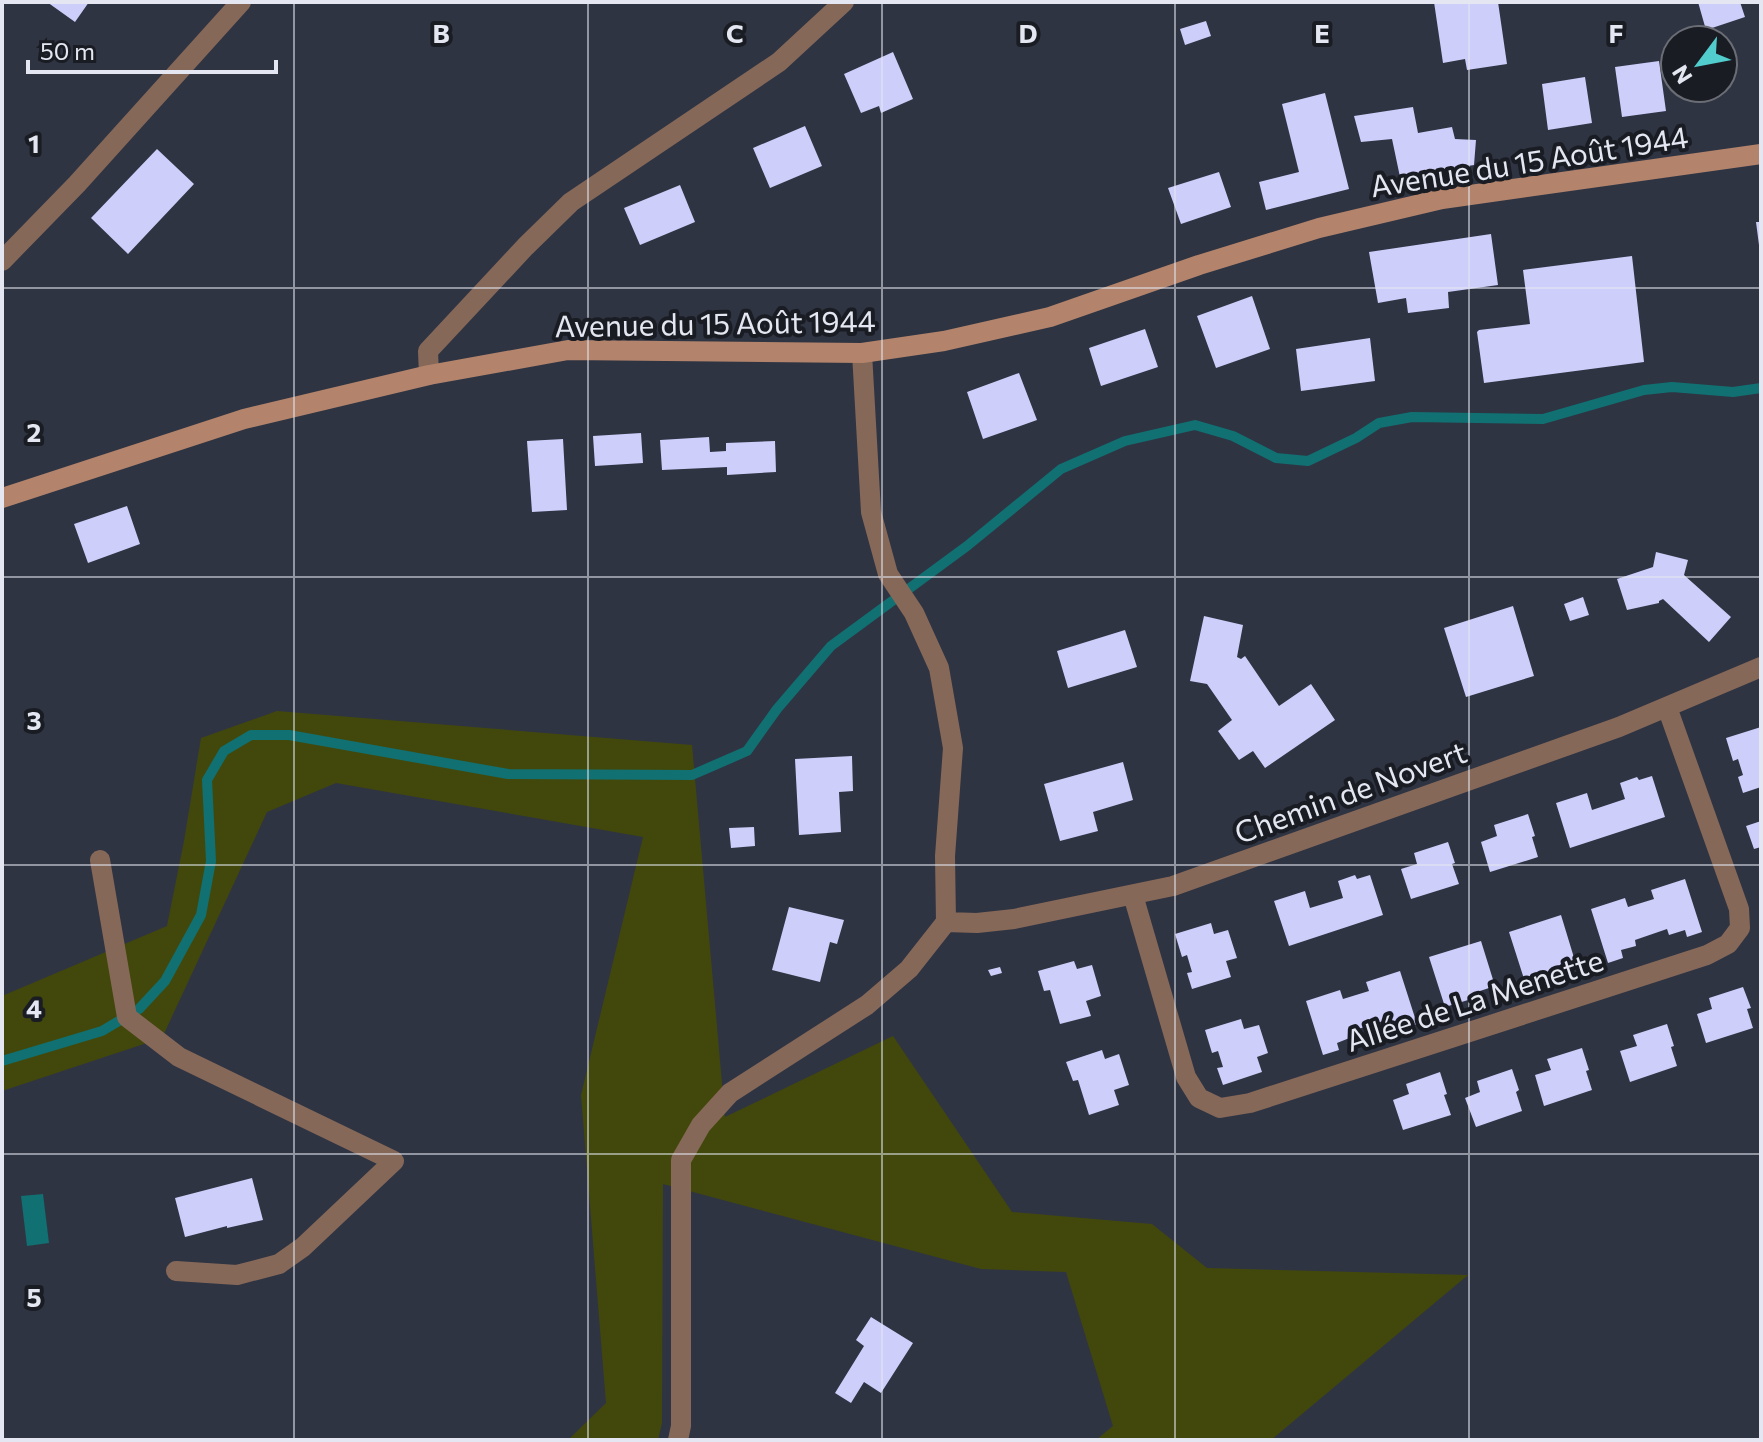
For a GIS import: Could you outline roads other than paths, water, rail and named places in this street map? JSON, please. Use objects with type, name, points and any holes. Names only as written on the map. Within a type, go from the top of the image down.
[{"type":"main road","name":"Avenue du 15 Août 1944","points":[[2,498],[244,419],[429,375],[568,350],[862,353],[944,341],[1050,317],[1199,265],[1319,228],[1442,199],[1761,154]]},
{"type":"street","points":[[2,261],[77,184],[241,2]]},
{"type":"street","points":[[429,375],[428,351],[571,202],[779,62],[844,2]]},
{"type":"street","points":[[678,1440],[681,1426],[681,1160],[701,1125],[730,1093],[867,1005],[909,969],[946,922],[945,856],[953,748],[939,668],[914,613],[888,574],[871,512],[862,353]]},
{"type":"street","name":"Chemin de Novert","points":[[946,922],[1014,919],[1173,886],[1619,727],[1761,667]]},
{"type":"street","name":"Allée de La Menette","points":[[1133,895],[1186,1077],[1199,1098],[1220,1108],[1250,1103],[1707,955],[1728,944],[1740,928],[1739,909],[1667,707]]},
{"type":"street","points":[[100,860],[127,1017],[179,1057],[394,1161],[303,1247],[279,1264],[237,1275],[176,1271]]},
{"type":"waterway","points":[[2,1061],[102,1031],[139,1009],[165,981],[201,915],[211,861],[207,780],[224,751],[251,735],[289,735],[508,774],[692,775],[747,751],[777,709],[831,646],[967,546],[1061,469],[1125,441],[1195,425],[1233,436],[1276,458],[1308,461],[1379,423],[1412,417],[1543,419],[1644,390],[1672,387],[1733,392],[1761,388]]}]
